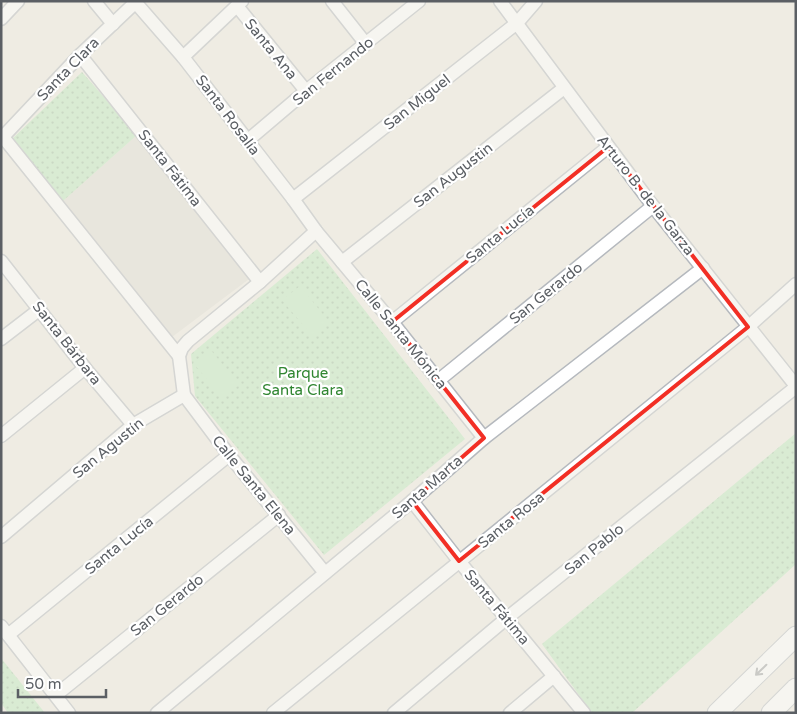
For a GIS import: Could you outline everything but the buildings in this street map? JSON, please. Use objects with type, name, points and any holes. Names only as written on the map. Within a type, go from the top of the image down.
[{"type":"main road","points":[[717,713],[796,636]]},
{"type":"main road","points":[[771,713],[796,688]]},
{"type":"street","points":[[1,19],[18,1]]},
{"type":"street","points":[[94,1],[113,24]]},
{"type":"street","points":[[332,1],[366,44]]},
{"type":"street","name":"San Fernando","points":[[247,141],[419,1]]},
{"type":"street","name":"Arturo B. de la Garza","points":[[500,1],[653,206],[796,387]]},
{"type":"street","name":"San Miguel","points":[[293,199],[518,23],[536,1]]},
{"type":"street","name":"Santa Clara","points":[[2,138],[80,55],[136,2]]},
{"type":"street","name":"Santa Rosalía","points":[[136,2],[183,57],[316,231]]},
{"type":"street","points":[[183,57],[239,4]]},
{"type":"street","name":"Santa Ana","points":[[239,4],[306,92]]},
{"type":"street","name":"Santa Fátima","points":[[80,55],[260,282]]},
{"type":"street","name":"San Augustin","points":[[342,262],[564,88]]},
{"type":"street","points":[[2,138],[179,356]]},
{"type":"street","name":"Santa Lucía","points":[[392,322],[608,146]]},
{"type":"street","name":"San Gerardo","points":[[439,380],[653,206]]},
{"type":"street","points":[[184,395],[179,356],[182,348],[260,282],[316,231]]},
{"type":"street","name":"Calle Santa Mónica","points":[[316,231],[392,322],[484,438]]},
{"type":"street","name":"Santa Bárbara","points":[[1,262],[40,309],[84,368],[133,425]]},
{"type":"street","name":"Santa Marta","points":[[157,713],[412,501],[484,438],[703,268]]},
{"type":"street","name":"Santa Rosa","points":[[273,713],[748,327],[796,284]]},
{"type":"street","points":[[1,339],[40,309]]},
{"type":"street","points":[[1,436],[84,368]]},
{"type":"street","name":"San Pablo","points":[[394,713],[507,618],[796,387]]},
{"type":"street","name":"San Agustín","points":[[1,537],[133,425],[184,395]]},
{"type":"street","name":"Calle Santa Elena","points":[[184,395],[229,455],[325,573]]},
{"type":"street","name":"Santa Lucía","points":[[5,630],[229,455]]},
{"type":"street","name":"Santa Fátima","points":[[412,501],[459,562],[584,713]]},
{"type":"street","name":"San Gerardo","points":[[56,695],[278,515]]},
{"type":"street","points":[[5,630],[69,713]]},
{"type":"street","points":[[510,713],[554,676]]},
{"type":"highlighted area","points":[[608,147],[748,327],[459,561],[412,501],[484,438],[392,322]]},
{"type":"shaded area","points":[[137,135],[253,276],[168,340],[63,201]]},
{"type":"green space","points":[[82,72],[137,135],[63,201],[12,139]]},
{"type":"green space","name":"Parque Santa Clara","points":[[317,249],[465,439],[324,555],[195,396],[191,354]]},
{"type":"green space","points":[[300,286],[330,323],[313,337],[282,300]]},
{"type":"green space","points":[[210,349],[239,385],[223,398],[193,363]]},
{"type":"green space","points":[[796,433],[796,564],[632,713],[592,713],[542,644]]},
{"type":"green space","points":[[1,658],[45,713],[8,713],[1,703]]}]
